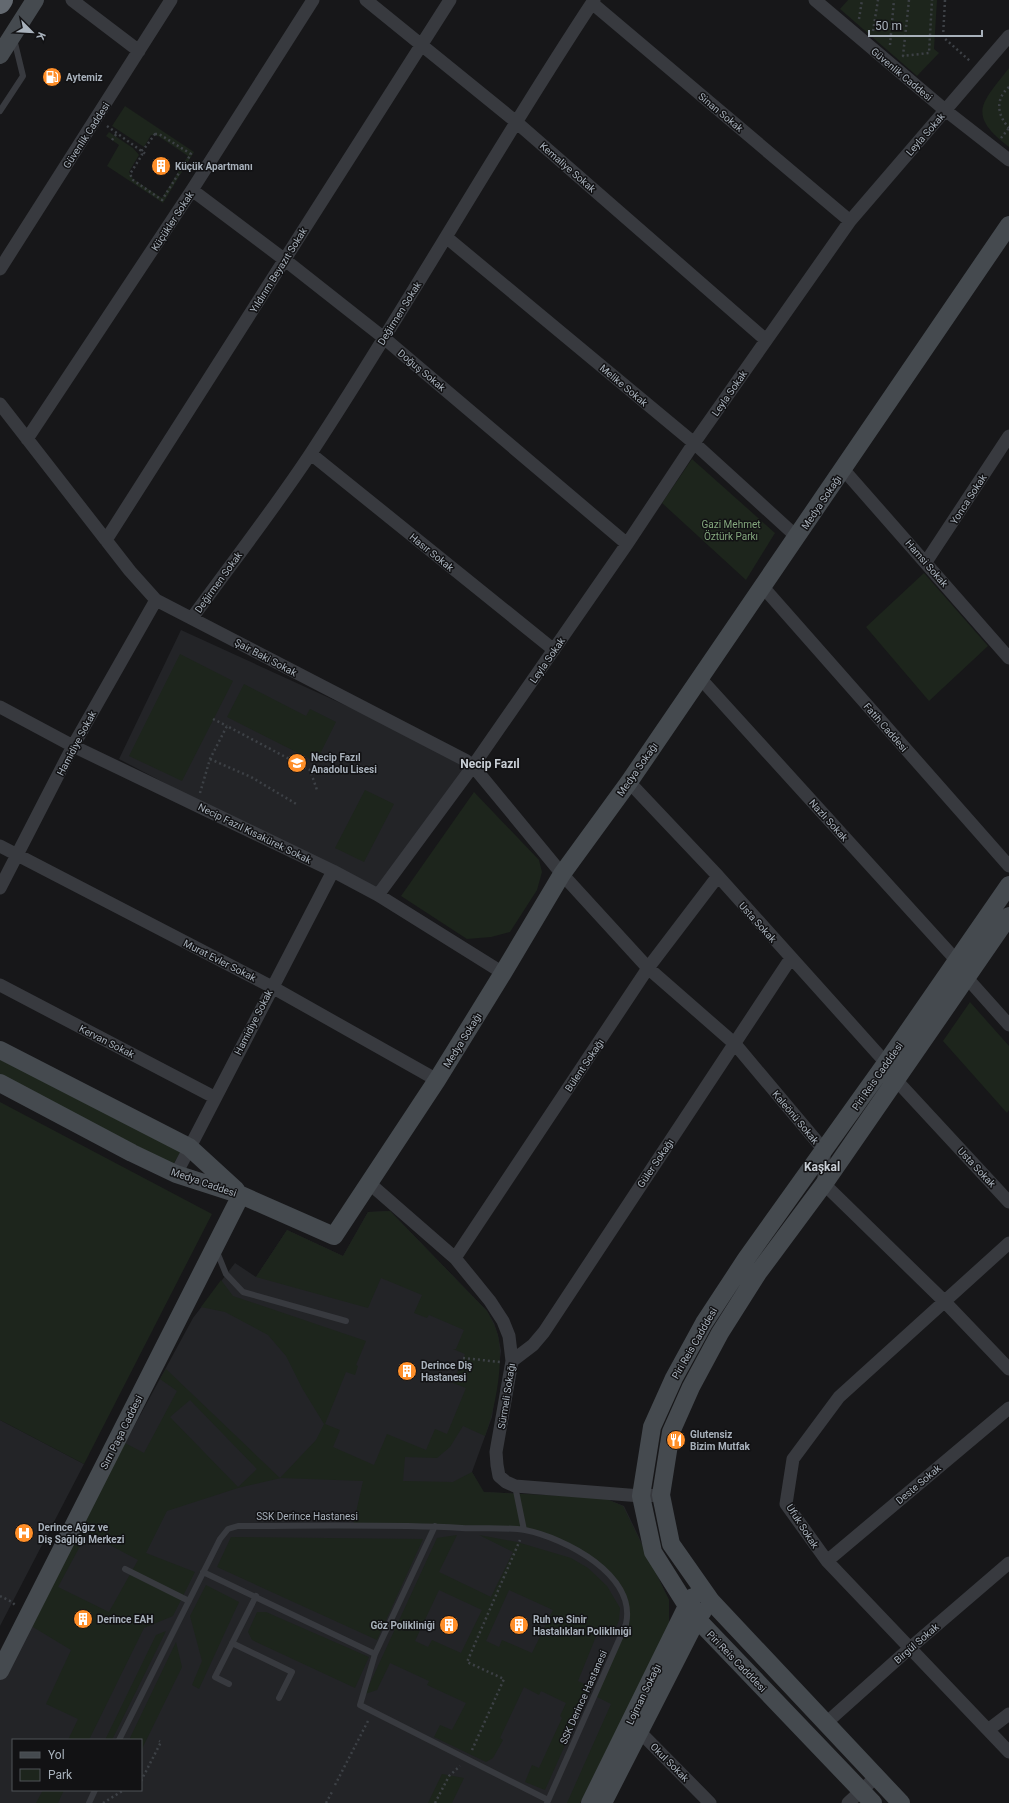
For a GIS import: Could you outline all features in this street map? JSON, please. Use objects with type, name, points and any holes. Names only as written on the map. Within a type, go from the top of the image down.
[{"type":"main road","points":[[0,55],[35,0]]},
{"type":"main road","name":"Medya Sokağı","points":[[241,1194],[334,1236],[437,1080],[562,874],[629,782],[1009,225]]},
{"type":"main road","name":"Piri Reis Cadddesi","points":[[867,1796],[692,1613],[653,1552],[642,1496],[652,1427],[674,1378],[704,1323],[725,1291],[886,1063],[1009,885]]},
{"type":"main road","name":"Piri Reis Cadddesi","points":[[901,1803],[825,1724],[711,1601],[671,1544],[661,1495],[671,1432],[691,1387],[720,1333],[758,1274],[824,1184],[1009,916]]},
{"type":"main road","name":"Medya Caddesi","points":[[0,1050],[189,1147],[241,1194]]},
{"type":"main road","name":"Medya Caddesi","points":[[0,1083],[132,1153],[176,1174],[241,1194]]},
{"type":"main road","name":"Sırrı Paşa Caddesi","points":[[0,1671],[241,1194]]},
{"type":"main road","name":"Lojman Sokağı","points":[[603,1803],[635,1727],[692,1613],[700,1586]]},
{"type":"main road","name":"Lojman Sokağı","points":[[692,1613],[711,1601]]},
{"type":"main road","name":"Lojman Sokağı","points":[[590,1803],[635,1727]]},
{"type":"street","points":[[72,0],[139,51]]},
{"type":"street","name":"Güvenlik Caddesi","points":[[0,269],[171,0]]},
{"type":"street","name":"Küçükler Sokak","points":[[27,440],[192,190],[313,0]]},
{"type":"street","name":"Kemaliye Sokak","points":[[366,0],[515,121],[766,340]]},
{"type":"street","name":"Yıldırım Beyazıt Sokak","points":[[106,540],[286,260],[450,0]]},
{"type":"street","name":"Güvenlik Caddesi","points":[[814,0],[945,110],[1009,160]]},
{"type":"street","name":"Değirmen Sokak","points":[[192,618],[311,454],[446,237],[515,121],[593,2]]},
{"type":"street","name":"Sinan Sokak","points":[[593,2],[850,221]]},
{"type":"street","name":"Leyla Sokak","points":[[378,895],[473,766],[627,544],[694,443],[850,221],[1009,36]]},
{"type":"street","name":"Doğuş Sokak","points":[[192,190],[286,260],[384,338],[627,544]]},
{"type":"street","name":"Melike Sokak","points":[[446,237],[694,443],[797,537]]},
{"type":"street","name":"Şair Baki Sokak","points":[[0,404],[144,588],[156,600],[465,760],[473,766],[562,874]]},
{"type":"street","name":"Yonca Sokak","points":[[926,562],[1009,436]]},
{"type":"street","name":"Hasır Sokak","points":[[311,454],[554,650]]},
{"type":"street","name":"Hamsi Sokak","points":[[843,469],[1009,656]]},
{"type":"street","name":"Fatih Caddesi","points":[[763,587],[1009,866]]},
{"type":"street","name":"Hamidiye Sokak","points":[[0,888],[74,746],[156,600]]},
{"type":"street","name":"Nazlı Sokak","points":[[700,678],[957,961]]},
{"type":"street","name":"Necip Fazıl Kısakürek Sokak","points":[[0,707],[74,746],[333,870],[378,895],[503,973]]},
{"type":"street","name":"Usta Sokak","points":[[629,782],[718,876],[886,1063]]},
{"type":"street","name":"Murat Evler Sokak","points":[[0,846],[272,987],[437,1080]]},
{"type":"street","name":"Hamidiye Sokak","points":[[176,1174],[214,1097],[333,870]]},
{"type":"street","name":"Kaleönü Sokak","points":[[562,874],[648,968],[734,1044],[824,1150],[824,1184]]},
{"type":"street","name":"Bülent Sokağı","points":[[455,1258],[648,968],[718,876]]},
{"type":"street","name":"Güler Sokağı","points":[[512,1361],[533,1345],[544,1332],[791,958]]},
{"type":"street","points":[[967,978],[1009,1025]]},
{"type":"street","name":"Kervan Sokak","points":[[0,985],[214,1097]]},
{"type":"street","name":"Usta Sokak","points":[[896,1080],[1009,1202]]},
{"type":"street","name":"Sürmeli Sokağı","points":[[369,1183],[455,1258],[490,1301],[503,1321],[510,1336],[512,1361],[496,1452],[499,1476],[506,1482],[515,1486],[642,1496],[661,1495]]},
{"type":"street","points":[[824,1184],[944,1301],[1009,1369]]},
{"type":"street","name":"Ufuk Sokak","points":[[1009,1243],[839,1397],[792,1460],[786,1504],[827,1561],[1009,1752]]},
{"type":"street","name":"Deste Sokak","points":[[827,1561],[1009,1408]]},
{"type":"street","name":"Birgül Sokak","points":[[825,1724],[1009,1562]]},
{"type":"street","points":[[988,1730],[1009,1714]]},
{"type":"street","name":"Okul Sokak","points":[[635,1727],[710,1803]]},
{"type":"street","points":[[848,1803],[867,1796],[876,1777]]},
{"type":"lane","points":[[0,111],[23,76],[13,34]]},
{"type":"lane","points":[[215,1247],[226,1274],[243,1292],[346,1321]]},
{"type":"lane","points":[[515,1486],[524,1530]]},
{"type":"lane","name":"SSK Derince Hastanesi","points":[[120,1739],[220,1539],[228,1529],[238,1526],[436,1526],[524,1530],[551,1537],[576,1548],[594,1560],[610,1576],[622,1592],[628,1607],[626,1624],[547,1802],[360,1704],[375,1654],[436,1526]]},
{"type":"lane","points":[[125,1569],[189,1601]]},
{"type":"lane","points":[[203,1572],[375,1654]]},
{"type":"lane","points":[[229,1684],[215,1677],[256,1596]]},
{"type":"lane","points":[[232,1643],[292,1672],[280,1698]]},
{"type":"lane","points":[[89,1803],[95,1791]]},
{"type":"path","points":[[859,21],[862,0]]},
{"type":"path","points":[[868,30],[872,35],[878,0]]},
{"type":"path","points":[[889,48],[894,0]]},
{"type":"path","points":[[910,0],[903,56],[929,53],[932,0]]},
{"type":"path","points":[[945,0],[942,37],[980,70]]},
{"type":"path","points":[[1009,87],[1000,98],[998,106],[1003,122],[1009,128]]},
{"type":"path","points":[[96,118],[147,155]]},
{"type":"path","points":[[112,140],[117,133]]},
{"type":"path","points":[[155,134],[159,134],[191,154],[162,200],[132,180],[130,174],[142,155],[141,151],[144,150],[155,134]]},
{"type":"path","points":[[213,719],[310,770],[316,790]]},
{"type":"path","points":[[195,804],[198,800],[210,759],[227,726]]},
{"type":"path","points":[[210,759],[251,778],[298,805]]},
{"type":"path","points":[[463,1358],[499,1362],[512,1361]]},
{"type":"path","points":[[435,1803],[449,1776],[468,1760],[504,1679],[467,1662],[524,1530]]},
{"type":"path","points":[[335,1785],[373,1711]]},
{"type":"path","points":[[142,1779],[161,1742],[159,1741]]},
{"type":"path","points":[[103,1803],[122,1791]]},
{"type":"path","points":[[326,1803],[332,1792]]},
{"type":"shaded area","name":"Necip Fazıl Anadolu Lisesi","points":[[181,630],[465,760],[473,766],[378,895],[119,759]]},
{"type":"shaded area","points":[[390,1211],[487,1311],[494,1323],[501,1351],[492,1417],[472,1472],[483,1492],[604,1498],[624,1506],[669,1600],[580,1803],[0,1803],[0,1679],[30,1618],[193,1318],[235,1263],[256,1277],[287,1230],[343,1256],[368,1212]]},
{"type":"shaded area","name":"Derince Ağız ve Diş Sağlığı Merkezi","points":[[0,1420],[84,1464],[0,1626]]},
{"type":"green space","points":[[848,0],[937,0],[934,49],[939,53],[917,76],[840,9]]},
{"type":"green space","points":[[1009,68],[1009,147],[987,126],[983,117],[983,108],[992,90]]},
{"type":"green space","points":[[125,106],[194,152],[163,203],[107,166],[119,145],[106,136],[109,132],[133,148],[139,155],[129,172],[133,179],[162,198],[188,156],[158,136],[151,135],[144,147],[112,126]]},
{"type":"green space","name":"Gazi Mehmet Öztürk Parkı","points":[[692,459],[775,533],[746,580],[662,503]]},
{"type":"green space","points":[[924,573],[988,646],[929,701],[866,627]]},
{"type":"green space","points":[[180,654],[233,681],[182,781],[129,756]]},
{"type":"green space","points":[[244,684],[306,716],[310,709],[336,722],[316,762],[227,717]]},
{"type":"green space","points":[[365,790],[394,804],[364,862],[335,848]]},
{"type":"green space","points":[[474,792],[539,860],[542,872],[537,890],[510,932],[491,937],[467,939],[401,896]]},
{"type":"green space","points":[[970,1002],[1009,1046],[1009,1110],[1007,1113],[943,1041]]},
{"type":"green space","points":[[0,1058],[181,1151],[173,1165],[0,1074]]},
{"type":"green space","points":[[0,1102],[212,1214],[84,1464],[0,1420]]},
{"type":"green space","points":[[390,1211],[487,1311],[498,1336],[500,1359],[498,1386],[485,1436],[463,1426],[450,1447],[437,1458],[405,1457],[403,1481],[453,1482],[472,1472],[484,1492],[604,1498],[623,1506],[669,1600],[669,1627],[580,1803],[567,1803],[611,1704],[595,1696],[626,1624],[628,1607],[610,1577],[576,1548],[524,1530],[353,1526],[363,1481],[281,1478],[238,1488],[167,1511],[146,1553],[195,1572],[173,1616],[144,1628],[89,1739],[68,1739],[78,1719],[46,1704],[71,1650],[28,1624],[30,1618],[125,1443],[144,1453],[177,1391],[160,1379],[166,1369],[280,1478],[316,1440],[324,1424],[302,1388],[286,1356],[268,1335],[225,1312],[201,1307],[221,1280],[233,1296],[366,1341],[356,1365],[358,1366],[355,1375],[346,1372],[325,1424],[340,1430],[333,1447],[374,1465],[387,1434],[426,1450],[435,1429],[447,1434],[466,1388],[453,1383],[465,1354],[453,1349],[456,1349],[464,1330],[429,1315],[427,1318],[414,1313],[422,1295],[381,1278],[368,1308],[256,1277],[287,1230],[343,1256],[368,1212]],"holes":[[[190,1400],[257,1469],[238,1487],[170,1417]],[[87,1533],[138,1560],[109,1612],[58,1587]]]},
{"type":"green space","points":[[457,1535],[439,1572],[491,1597],[513,1552],[479,1535],[517,1542],[571,1558],[588,1568],[607,1586],[620,1608],[619,1620],[613,1635],[599,1629],[578,1681],[591,1687],[545,1790],[525,1782],[532,1765],[539,1768],[562,1718],[560,1716],[566,1703],[541,1691],[539,1695],[524,1687],[500,1738],[503,1740],[493,1758],[486,1762],[434,1737],[440,1725],[452,1730],[466,1703],[427,1685],[429,1681],[390,1663],[377,1690],[365,1694],[437,1538]],"holes":[[[439,1590],[482,1610],[461,1653],[432,1640],[428,1647],[415,1641]],[[509,1590],[553,1610],[532,1653],[502,1640],[499,1647],[486,1641]]]},
{"type":"green space","points":[[231,1537],[423,1539],[377,1640],[217,1567]]},
{"type":"green space","points":[[206,1585],[239,1602],[199,1689],[192,1685],[202,1661],[190,1616]]},
{"type":"green space","points":[[257,1612],[266,1612],[369,1657],[355,1688],[252,1640],[248,1632]]},
{"type":"green space","points":[[166,1631],[112,1739],[105,1739],[156,1635]]},
{"type":"green space","points":[[176,1642],[182,1667],[142,1749],[142,1739],[129,1739]]},
{"type":"green space","points":[[442,1774],[464,1778],[452,1803],[428,1803]]},
{"type":"green space","points":[[42,1791],[64,1791],[58,1803],[36,1803]]},
{"type":"place","name":"Aytemiz","points":[[52,77]]},
{"type":"place","name":"Küçük Apartmanı","points":[[161,166]]},
{"type":"place","name":"Necip Fazıl Anadolu Lisesi","points":[[297,763]]},
{"type":"place","name":"Derince Diş Hastanesi","points":[[407,1371]]},
{"type":"place","name":"Glutensiz Bizim Mutfak","points":[[676,1440]]},
{"type":"place","name":"Derince Ağız ve Diş Sağlığı Merkezi","points":[[24,1533]]},
{"type":"place","name":"Derince EAH","points":[[83,1619]]},
{"type":"place","name":"Göz Polikliniği","points":[[449,1625]]},
{"type":"place","name":"Ruh ve Sinir Hastalıkları Polikliniği","points":[[519,1625]]},
{"type":"district","name":"Necip Fazıl","points":[[490,764]]},
{"type":"district","name":"Kaşkal","points":[[822,1167]]}]
